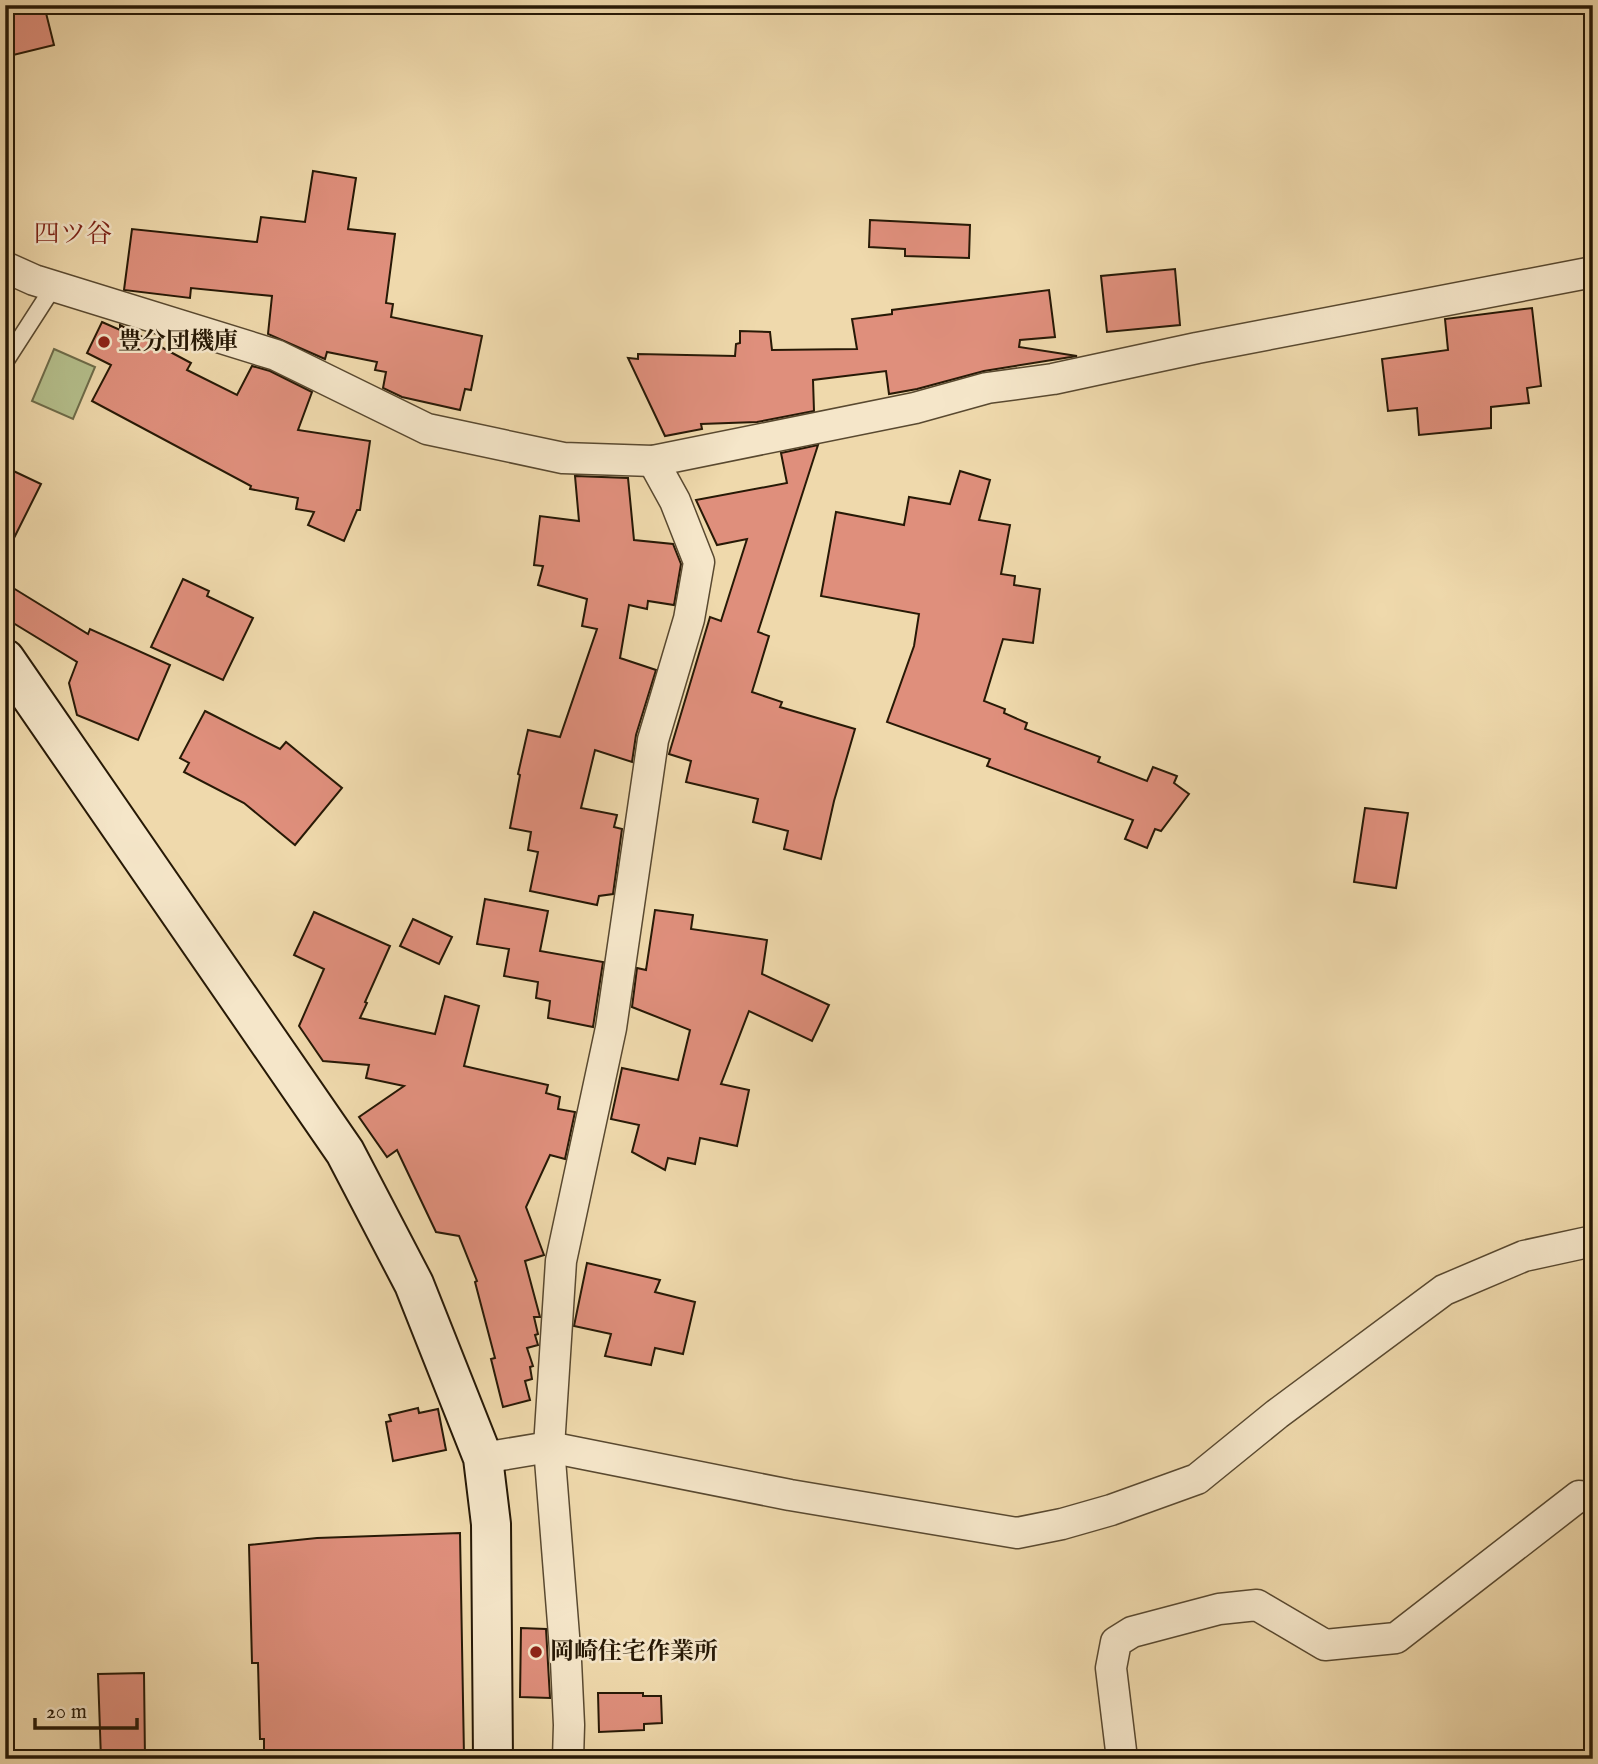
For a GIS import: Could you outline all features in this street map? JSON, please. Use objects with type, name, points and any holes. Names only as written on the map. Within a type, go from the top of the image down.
[{"type":"street","points":[[5,267],[54,286],[276,355],[427,429],[563,458],[653,461],[915,408],[987,388],[1054,379],[1197,348],[1593,272]]},
{"type":"street","points":[[568,1759],[565,1648],[549,1447],[561,1261],[611,1028],[653,740],[689,619],[699,562],[675,501],[653,461]]},
{"type":"street","points":[[5,659],[345,1152],[414,1284],[483,1458],[491,1524],[493,1759]]},
{"type":"street","points":[[483,1458],[549,1447],[790,1496],[1017,1533],[1111,1510],[1197,1479],[1277,1414],[1444,1290],[1524,1256],[1593,1241]]},
{"type":"street","points":[[1122,1759],[1111,1668],[1116,1642],[1132,1632],[1219,1609],[1257,1605],[1325,1645],[1396,1638],[1579,1496],[1593,1499]]},
{"type":"lane","points":[[5,362],[54,286]]},
{"type":"green space","points":[[54,349],[95,367],[73,419],[32,401]]},
{"type":"building","points":[[5,5],[44,5],[54,45],[5,57]]},
{"type":"building","points":[[313,171],[356,178],[348,229],[395,234],[386,303],[393,304],[391,317],[482,336],[471,390],[465,389],[460,410],[402,397],[383,388],[386,372],[375,370],[377,362],[327,352],[325,359],[268,334],[272,296],[191,288],[190,298],[124,290],[132,229],[257,242],[261,217],[305,222]]},
{"type":"building","points":[[870,220],[970,225],[969,258],[905,256],[905,249],[869,247]]},
{"type":"building","points":[[1175,269],[1180,325],[1107,332],[1101,276]]},
{"type":"building","points":[[1049,290],[1055,337],[1020,340],[1019,347],[1077,356],[984,371],[889,394],[886,371],[813,380],[814,411],[757,422],[701,424],[702,429],[665,436],[628,358],[638,359],[638,354],[735,356],[736,344],[740,343],[740,331],[770,332],[772,350],[857,349],[852,319],[892,314],[892,310]]},
{"type":"building","points":[[1532,308],[1541,386],[1527,388],[1529,403],[1491,407],[1491,428],[1419,435],[1417,408],[1388,411],[1382,359],[1448,350],[1445,319]]},
{"type":"building","points":[[102,322],[120,330],[120,325],[191,363],[187,370],[237,395],[252,366],[270,371],[312,392],[298,430],[370,441],[360,510],[357,510],[344,541],[308,525],[314,512],[296,509],[298,498],[250,489],[251,486],[92,401],[111,365],[87,353]]},
{"type":"building","points":[[818,445],[758,632],[769,636],[752,692],[782,702],[780,707],[855,729],[821,859],[784,849],[788,831],[753,822],[758,799],[686,782],[691,761],[669,754],[710,617],[721,621],[747,539],[717,545],[696,500],[787,483],[781,453]]},
{"type":"building","points":[[5,467],[41,484],[5,556]]},
{"type":"building","points":[[960,471],[990,480],[979,520],[1010,525],[1001,574],[1015,576],[1014,585],[1040,589],[1033,643],[1003,639],[984,701],[1005,709],[1004,713],[1027,723],[1025,729],[1100,757],[1098,762],[1147,781],[1153,767],[1177,776],[1174,783],[1189,794],[1161,831],[1155,829],[1147,848],[1125,839],[1133,820],[987,766],[990,759],[887,722],[914,646],[919,614],[821,596],[836,512],[904,525],[909,497],[950,504]]},
{"type":"building","points":[[575,476],[628,478],[634,540],[673,544],[681,564],[674,605],[648,601],[647,609],[629,605],[620,658],[656,670],[636,735],[632,762],[595,750],[581,808],[617,815],[614,827],[622,829],[613,894],[599,896],[597,905],[530,891],[538,852],[528,850],[531,832],[510,828],[528,730],[560,737],[597,629],[582,626],[587,599],[538,585],[543,566],[534,565],[540,516],[579,521]]},
{"type":"building","points":[[183,579],[209,591],[207,596],[253,618],[223,680],[151,647]]},
{"type":"building","points":[[5,583],[88,634],[90,629],[170,665],[138,740],[77,715],[69,683],[77,662],[5,618]]},
{"type":"building","points":[[205,711],[280,749],[286,742],[342,788],[295,845],[244,803],[184,772],[189,763],[180,758]]},
{"type":"building","points":[[1365,808],[1408,813],[1396,888],[1354,882]]},
{"type":"building","points":[[485,899],[548,911],[540,951],[603,962],[593,1027],[548,1018],[550,1001],[536,998],[538,982],[504,976],[509,949],[477,944]]},
{"type":"building","points":[[655,910],[693,915],[691,929],[767,940],[762,974],[829,1005],[812,1041],[749,1011],[721,1084],[749,1090],[737,1146],[700,1138],[695,1164],[668,1158],[665,1170],[632,1152],[639,1125],[611,1119],[622,1068],[678,1080],[690,1030],[632,1007],[637,968],[646,970]]},
{"type":"building","points":[[314,912],[390,946],[360,1018],[435,1034],[445,996],[479,1006],[464,1066],[548,1085],[546,1093],[560,1097],[558,1109],[575,1112],[565,1159],[550,1155],[526,1207],[544,1255],[525,1261],[540,1317],[534,1317],[538,1345],[527,1348],[533,1366],[530,1367],[532,1379],[525,1381],[530,1400],[503,1407],[491,1359],[495,1358],[475,1282],[477,1281],[459,1236],[436,1232],[397,1150],[387,1157],[359,1117],[404,1086],[366,1078],[369,1065],[323,1061],[299,1026],[324,969],[294,955]]},
{"type":"building","points":[[413,919],[452,937],[439,964],[400,946]]},
{"type":"building","points":[[587,1263],[660,1280],[655,1292],[695,1302],[683,1354],[655,1348],[651,1365],[605,1356],[611,1334],[574,1326]]},
{"type":"building","points":[[418,1408],[419,1413],[438,1409],[446,1450],[393,1461],[386,1422],[391,1421],[389,1415]]},
{"type":"building","points":[[460,1533],[464,1756],[459,1756],[459,1759],[264,1759],[264,1739],[260,1739],[258,1663],[252,1663],[249,1545],[317,1538]]},
{"type":"building","name":"岡崎住宅作業所","points":[[521,1628],[546,1629],[550,1698],[520,1697]]},
{"type":"building","points":[[144,1673],[145,1759],[101,1759],[98,1674]]},
{"type":"building","points":[[598,1693],[643,1693],[643,1696],[661,1696],[662,1723],[644,1724],[644,1730],[599,1732]]},
{"type":"place","name":"豊分団機庫","points":[[104,342]]},
{"type":"place","name":"岡崎住宅作業所","points":[[536,1652]]},
{"type":"district","name":"四ツ谷","points":[[73,234]]}]
